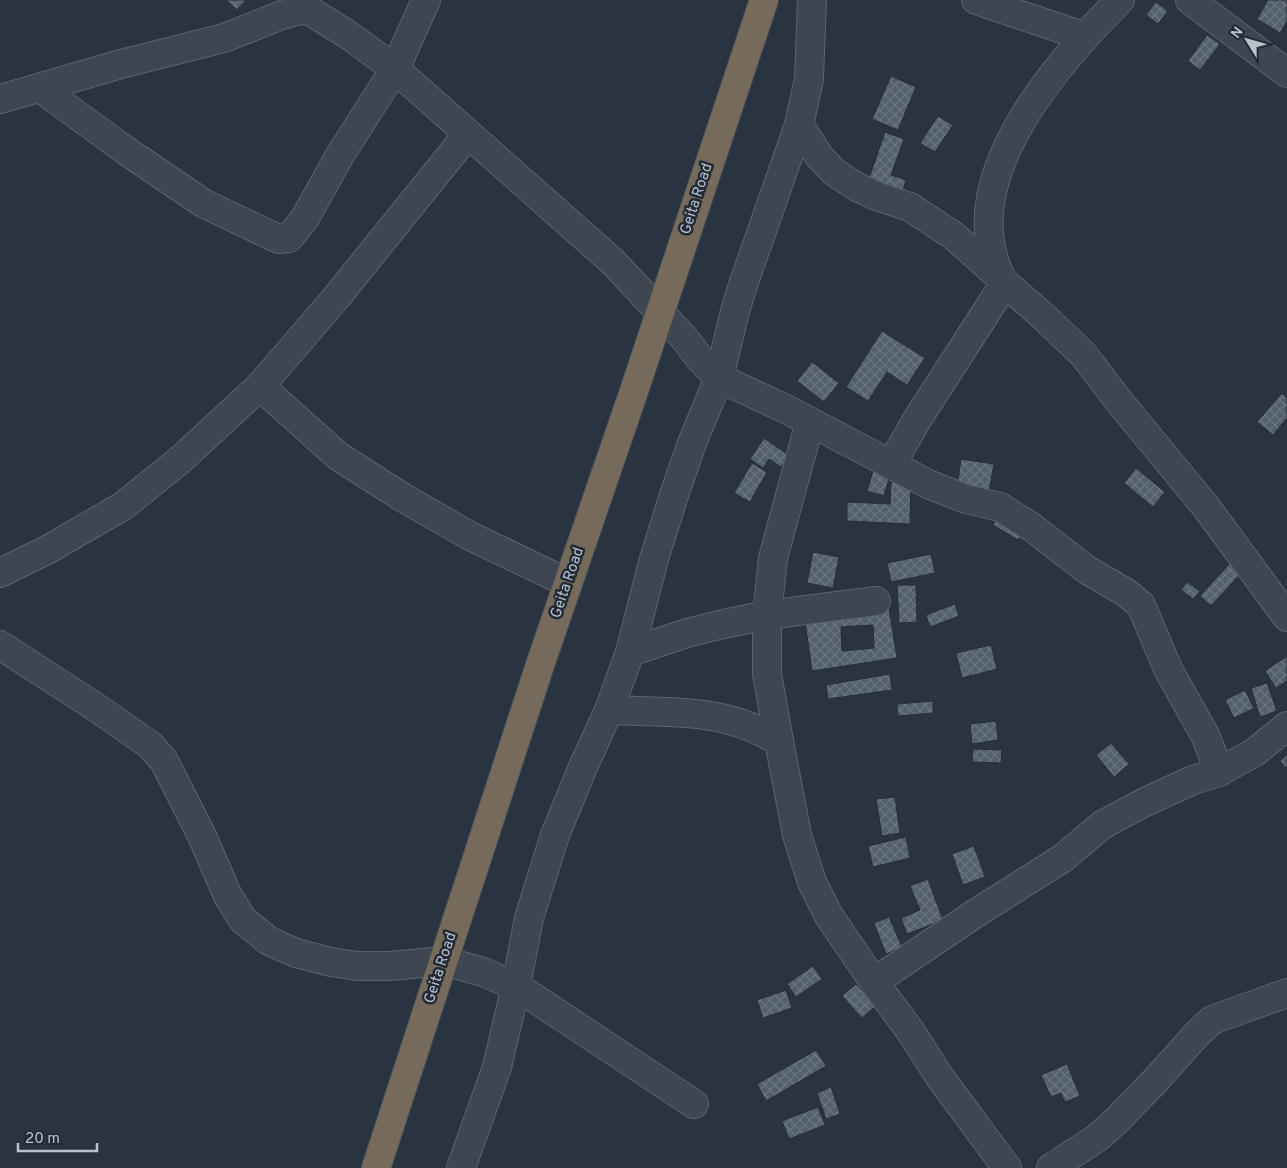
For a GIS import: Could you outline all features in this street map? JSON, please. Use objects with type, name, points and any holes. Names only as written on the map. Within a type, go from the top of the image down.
[{"type":"highway","name":"Geita Road","points":[[376,1168],[568,583],[764,0]]},
{"type":"street","points":[[40,88],[204,203],[279,239],[289,238],[305,218],[340,155],[395,69],[426,0]]},
{"type":"street","points":[[461,1168],[497,1066],[516,986],[529,918],[555,835],[609,710],[630,652],[654,559],[674,495],[692,443],[719,378],[744,282],[799,125],[809,79],[812,0]]},
{"type":"street","points":[[976,0],[1083,36]]},
{"type":"street","points":[[1002,280],[994,259],[988,224],[989,208],[996,176],[1006,151],[1034,99],[1058,66],[1083,36],[1120,0]]},
{"type":"street","points":[[1190,0],[1287,73]]},
{"type":"street","points":[[0,99],[121,64],[224,38],[282,14],[300,10],[310,11],[395,69],[613,262],[719,378],[954,495],[1000,507],[1033,528],[1087,570],[1125,592],[1141,605],[1168,669],[1206,737],[1220,772]]},
{"type":"street","points":[[799,125],[819,156],[834,172],[857,187],[879,197],[910,207],[954,236],[1083,354],[1118,400],[1206,507],[1287,617]]},
{"type":"street","points":[[0,573],[47,550],[123,506],[180,460],[260,386],[334,299],[468,134]]},
{"type":"street","points":[[891,465],[1002,280]]},
{"type":"street","points":[[260,386],[338,456],[402,497],[470,536],[568,583]]},
{"type":"street","points":[[810,422],[773,558],[766,615],[767,674],[798,835],[812,882],[829,916],[911,1032],[939,1076],[1007,1168]]},
{"type":"street","points":[[630,652],[687,633],[766,615],[876,601]]},
{"type":"street","points":[[0,645],[150,745],[164,761],[202,836],[228,896],[243,920],[269,940],[296,953],[356,966],[390,966],[444,961],[483,972],[516,986],[694,1104]]},
{"type":"street","points":[[609,710],[707,716],[733,721],[764,732],[779,740]]},
{"type":"street","points":[[874,982],[1062,858],[1102,825],[1145,802],[1185,784],[1220,772],[1255,752],[1287,726]]},
{"type":"street","points":[[1051,1168],[1097,1138],[1116,1122],[1212,1020],[1287,993]]},
{"type":"building","points":[[226,0],[246,0],[237,10]]},
{"type":"building","points":[[1268,0],[1287,0],[1287,21],[1280,33],[1257,19]]},
{"type":"building","points":[[1156,2],[1168,11],[1158,24],[1146,15]]},
{"type":"building","points":[[1207,35],[1220,44],[1200,70],[1188,61]]},
{"type":"building","points":[[891,76],[916,87],[898,130],[872,119]]},
{"type":"building","points":[[938,116],[953,125],[935,152],[920,143]]},
{"type":"building","points":[[885,132],[904,139],[891,175],[906,180],[900,199],[866,187]]},
{"type":"building","points":[[882,331],[925,358],[907,385],[887,372],[868,401],[846,387]]},
{"type":"building","points":[[812,362],[839,383],[824,402],[797,381]]},
{"type":"building","points":[[1282,393],[1287,398],[1287,418],[1273,435],[1257,422]]},
{"type":"building","points":[[764,438],[794,459],[788,467],[784,463],[781,467],[769,459],[763,468],[750,459]]},
{"type":"building","points":[[961,459],[994,464],[989,492],[957,487]]},
{"type":"building","points":[[752,463],[767,472],[750,502],[734,493]]},
{"type":"building","points":[[1136,468],[1165,492],[1153,507],[1124,483]]},
{"type":"building","points":[[873,471],[890,475],[884,496],[867,491]]},
{"type":"building","points":[[891,482],[911,483],[910,524],[847,521],[847,502],[890,504]]},
{"type":"building","points":[[1000,514],[1025,529],[1018,540],[993,525]]},
{"type":"building","points":[[813,552],[839,557],[833,588],[807,583]]},
{"type":"building","points":[[931,554],[935,573],[891,582],[887,563]]},
{"type":"building","points":[[1232,561],[1243,571],[1211,606],[1200,596]]},
{"type":"building","points":[[1187,582],[1200,591],[1193,599],[1181,590]]},
{"type":"building","points":[[897,585],[916,585],[917,622],[899,623]]},
{"type":"building","points":[[955,604],[959,616],[930,627],[926,615]]},
{"type":"building","points":[[889,608],[897,658],[812,671],[805,621]],"holes":[[[873,625],[874,648],[842,651],[841,627]]]},
{"type":"building","points":[[991,645],[997,669],[962,678],[956,653]]},
{"type":"building","points":[[1287,656],[1287,681],[1276,688],[1265,671]]},
{"type":"building","points":[[890,674],[892,690],[828,699],[826,685]]},
{"type":"building","points":[[1267,683],[1277,711],[1260,717],[1251,688]]},
{"type":"building","points":[[1245,690],[1254,708],[1234,718],[1225,700]]},
{"type":"building","points":[[933,701],[933,713],[898,716],[897,704]]},
{"type":"building","points":[[996,721],[998,740],[972,744],[970,724]]},
{"type":"building","points":[[1111,743],[1129,764],[1114,777],[1096,755]]},
{"type":"building","points":[[973,749],[1002,750],[1001,763],[972,762]]},
{"type":"building","points":[[1287,754],[1287,769],[1280,761]]},
{"type":"building","points":[[895,797],[900,833],[882,836],[876,799]]},
{"type":"building","points":[[906,837],[910,858],[873,867],[868,846]]},
{"type":"building","points":[[974,846],[985,877],[963,885],[952,854]]},
{"type":"building","points":[[928,879],[943,920],[907,934],[901,918],[920,910],[910,886]]},
{"type":"building","points":[[889,917],[902,947],[886,954],[874,923]]},
{"type":"building","points":[[813,966],[822,979],[796,997],[787,984]]},
{"type":"building","points":[[856,984],[875,1006],[862,1018],[842,996]]},
{"type":"building","points":[[786,990],[792,1008],[763,1018],[757,1000]]},
{"type":"building","points":[[816,1050],[826,1066],[766,1101],[757,1084]]},
{"type":"building","points":[[1067,1064],[1080,1096],[1065,1102],[1061,1093],[1051,1097],[1041,1075]]},
{"type":"building","points":[[831,1087],[840,1114],[826,1119],[817,1093]]},
{"type":"building","points":[[818,1107],[825,1125],[789,1139],[782,1121]]}]
